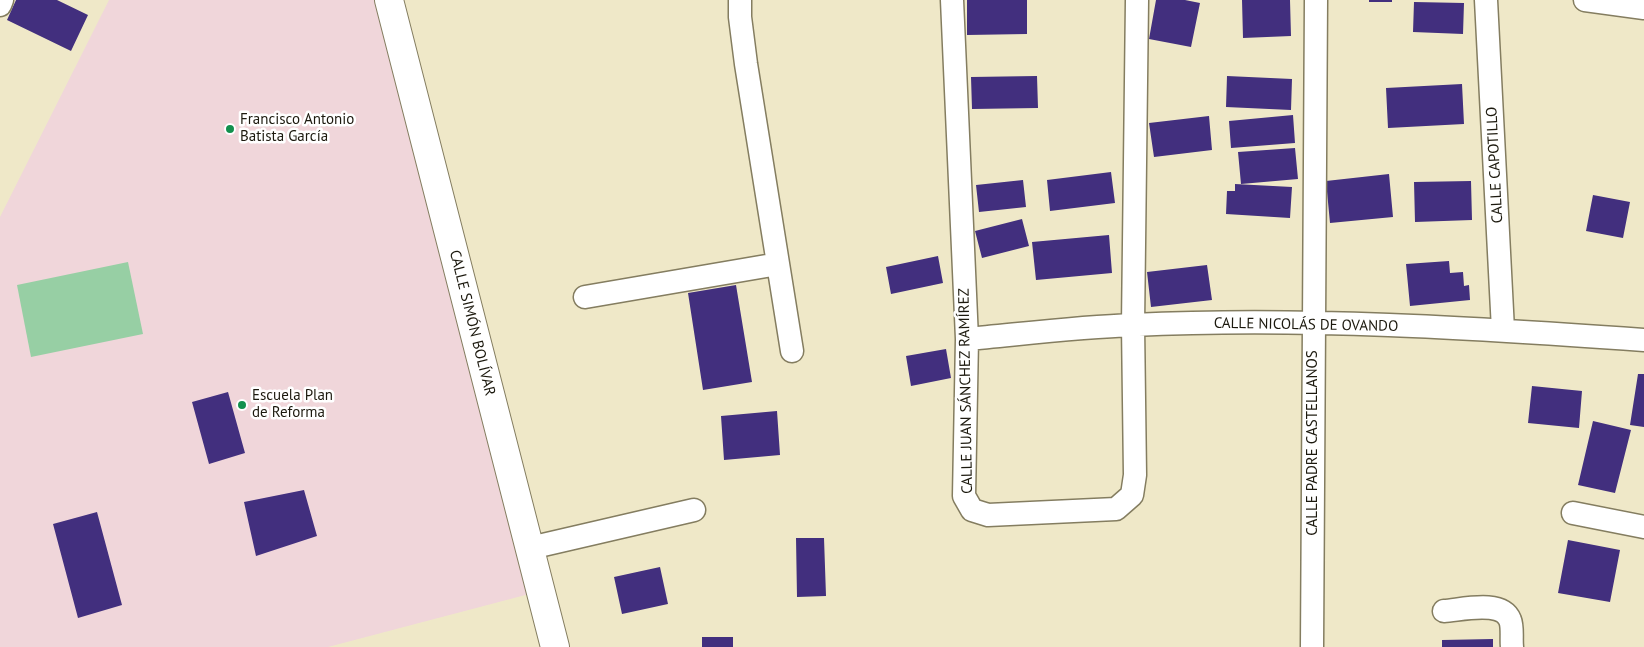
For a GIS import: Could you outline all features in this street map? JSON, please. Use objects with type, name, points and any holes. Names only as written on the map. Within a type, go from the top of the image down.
[{"type":"street","points":[[0,5],[2,0]]},
{"type":"street","name":"CALLE SIMÓN BOLÍVAR","points":[[389,0],[555,647]]},
{"type":"street","points":[[740,0],[740,17],[746,64],[792,351]]},
{"type":"street","name":"CALLE JUAN SÁNCHEZ RAMÍREZ","points":[[952,0],[967,339],[964,496],[972,510],[988,514],[1116,509],[1132,495],[1135,475],[1133,325],[1137,0]]},
{"type":"street","name":"CALLE PADRE CASTELLANOS","points":[[1312,647],[1316,0]]},
{"type":"street","name":"CALLE CAPOTILLO","points":[[1486,0],[1503,330]]},
{"type":"street","points":[[1585,0],[1644,8]]},
{"type":"street","points":[[585,296],[778,264]]},
{"type":"street","name":"CALLE NICOLÁS DE OVANDO","points":[[967,339],[1133,325],[1314,322],[1503,330],[1644,340]]},
{"type":"street","points":[[530,548],[694,510]]},
{"type":"street","points":[[1573,513],[1644,527]]},
{"type":"street","points":[[1444,611],[1491,607],[1503,612],[1510,620],[1512,647]]},
{"type":"shaded area","name":"Escuela Plan de Reforma","points":[[109,0],[377,0],[533,593],[328,647],[0,647],[0,217]]},
{"type":"green space","points":[[128,262],[143,334],[31,357],[17,285]]},
{"type":"building","points":[[16,0],[57,0],[88,15],[71,51],[7,20]]},
{"type":"building","points":[[967,0],[1027,0],[1027,34],[967,35]]},
{"type":"building","points":[[1156,0],[1185,0],[1200,3],[1191,47],[1149,39]]},
{"type":"building","points":[[1242,0],[1290,0],[1291,36],[1243,38]]},
{"type":"building","points":[[1369,0],[1392,0],[1392,2],[1369,2]]},
{"type":"building","points":[[1414,2],[1464,3],[1463,34],[1413,32]]},
{"type":"building","points":[[1037,76],[1038,108],[972,109],[971,77]]},
{"type":"building","points":[[1227,76],[1292,79],[1291,110],[1226,107]]},
{"type":"building","points":[[1462,84],[1464,124],[1388,128],[1386,88]]},
{"type":"building","points":[[1293,115],[1295,143],[1231,148],[1229,121]]},
{"type":"building","points":[[1209,116],[1212,150],[1154,157],[1149,123]]},
{"type":"building","points":[[1295,148],[1298,179],[1241,184],[1238,152]]},
{"type":"building","points":[[1111,172],[1115,203],[1050,211],[1047,180]]},
{"type":"building","points":[[1389,174],[1393,217],[1330,223],[1326,181]]},
{"type":"building","points":[[1023,180],[1026,207],[979,212],[976,185]]},
{"type":"building","points":[[1471,181],[1472,220],[1415,222],[1414,182]]},
{"type":"building","points":[[1235,184],[1292,187],[1290,218],[1226,214],[1227,191],[1235,191]]},
{"type":"building","points":[[1593,195],[1630,202],[1623,238],[1586,231]]},
{"type":"building","points":[[1022,219],[1029,246],[982,258],[975,231]]},
{"type":"building","points":[[1109,235],[1112,273],[1036,280],[1032,242]]},
{"type":"building","points":[[938,256],[943,283],[891,294],[886,267]]},
{"type":"building","points":[[1449,261],[1450,273],[1463,272],[1464,286],[1469,285],[1470,300],[1410,306],[1406,264]]},
{"type":"building","points":[[1207,265],[1212,300],[1151,307],[1147,272]]},
{"type":"building","points":[[736,285],[752,382],[703,390],[688,293]]},
{"type":"building","points":[[946,349],[951,378],[911,386],[906,356]]},
{"type":"building","points":[[1638,374],[1644,374],[1644,427],[1630,425]]},
{"type":"building","points":[[1532,386],[1582,391],[1579,428],[1528,423]]},
{"type":"building","points":[[228,392],[245,453],[209,464],[192,402]]},
{"type":"building","points":[[777,411],[780,455],[724,460],[721,416]]},
{"type":"building","points":[[1593,421],[1631,430],[1615,493],[1578,485]]},
{"type":"building","points":[[304,490],[317,536],[256,556],[244,502]]},
{"type":"building","points":[[97,512],[122,605],[78,618],[53,524]]},
{"type":"building","points":[[796,538],[824,538],[826,596],[797,597]]},
{"type":"building","points":[[1568,540],[1620,550],[1610,602],[1558,593]]},
{"type":"building","points":[[660,567],[668,604],[622,614],[614,577]]},
{"type":"building","points":[[702,637],[733,637],[733,647],[702,647]]},
{"type":"building","points":[[1493,639],[1493,647],[1442,647],[1442,640]]},
{"type":"place","name":"Francisco Antonio Batista García","points":[[230,129]]},
{"type":"place","name":"Escuela Plan de Reforma","points":[[242,405]]}]
